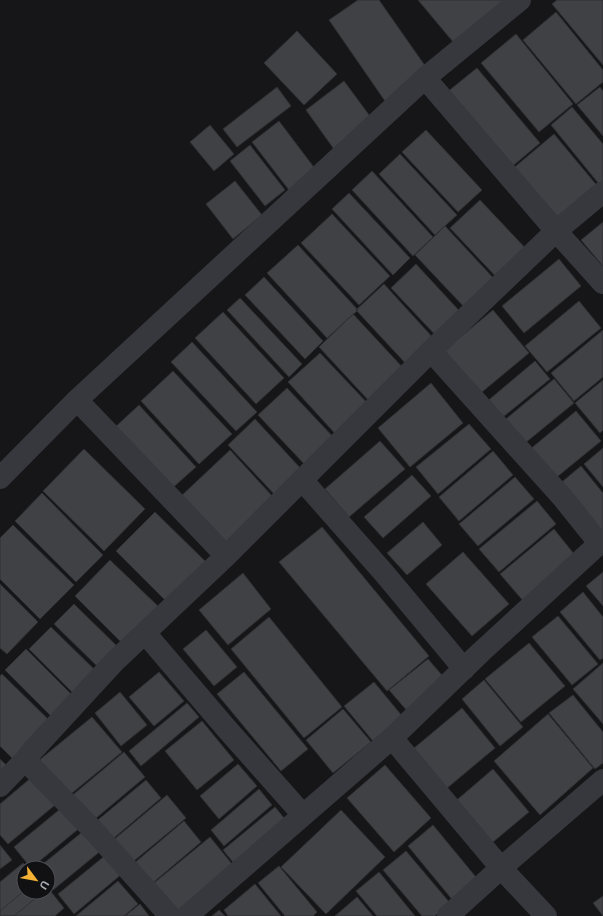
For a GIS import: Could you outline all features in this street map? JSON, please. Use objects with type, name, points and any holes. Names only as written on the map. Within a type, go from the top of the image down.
[{"type":"street","points":[[0,478],[77,400],[426,78],[520,0]]},
{"type":"street","points":[[426,78],[556,231],[603,283]]},
{"type":"street","points":[[0,786],[114,662],[226,556],[431,351],[556,231],[603,192]]},
{"type":"street","points":[[187,916],[392,738],[530,607],[582,561],[601,541],[431,351]]},
{"type":"street","points":[[77,400],[226,556]]},
{"type":"street","points":[[302,480],[384,573],[464,669]]},
{"type":"street","points":[[145,633],[303,815]]},
{"type":"street","points":[[392,738],[501,868],[546,916]]},
{"type":"street","points":[[25,760],[93,830],[170,916]]},
{"type":"street","points":[[448,916],[603,780]]},
{"type":"building","points":[[358,0],[379,0],[428,70],[385,101],[329,20]]},
{"type":"building","points":[[418,0],[505,0],[454,43]]},
{"type":"building","points":[[557,0],[603,0],[603,65],[552,4]]},
{"type":"building","points":[[556,12],[603,70],[603,82],[576,104],[523,40]]},
{"type":"building","points":[[297,31],[337,74],[304,105],[264,63]]},
{"type":"building","points":[[516,34],[573,104],[539,132],[481,63]]},
{"type":"building","points":[[477,68],[540,143],[509,169],[446,93]]},
{"type":"building","points":[[344,81],[375,123],[336,152],[306,110]]},
{"type":"building","points":[[277,87],[291,106],[237,147],[223,129]]},
{"type":"building","points":[[600,87],[603,91],[603,136],[577,105]]},
{"type":"building","points":[[572,107],[603,144],[603,181],[599,184],[551,125]]},
{"type":"building","points":[[279,121],[319,174],[292,194],[252,142]]},
{"type":"building","points":[[210,125],[234,154],[214,171],[190,142]]},
{"type":"building","points":[[426,130],[482,190],[458,212],[402,152]]},
{"type":"building","points":[[554,134],[599,188],[555,226],[510,171]]},
{"type":"building","points":[[250,145],[285,190],[265,206],[230,161]]},
{"type":"building","points":[[400,154],[457,215],[435,235],[379,174]]},
{"type":"building","points":[[372,171],[433,237],[413,256],[352,190]]},
{"type":"building","points":[[235,181],[262,215],[233,239],[206,204]]},
{"type":"building","points":[[349,193],[410,258],[393,275],[332,209]]},
{"type":"building","points":[[480,200],[530,253],[500,281],[450,228]]},
{"type":"building","points":[[332,214],[390,276],[359,305],[301,243]]},
{"type":"building","points":[[603,222],[603,266],[581,240]]},
{"type":"building","points":[[445,226],[497,282],[467,310],[415,255]]},
{"type":"building","points":[[298,245],[358,310],[327,338],[267,273]]},
{"type":"building","points":[[559,259],[581,286],[524,333],[502,306]]},
{"type":"building","points":[[416,264],[465,317],[440,340],[391,288]]},
{"type":"building","points":[[264,277],[323,341],[305,359],[245,295]]},
{"type":"building","points":[[384,284],[435,340],[408,366],[356,310]]},
{"type":"building","points":[[240,298],[302,364],[289,377],[227,310]]},
{"type":"building","points":[[579,301],[601,328],[547,372],[525,346]]},
{"type":"building","points":[[493,310],[529,353],[476,397],[440,354]]},
{"type":"building","points":[[223,312],[284,378],[256,404],[195,338]]},
{"type":"building","points":[[353,314],[405,370],[370,402],[319,347]]},
{"type":"building","points":[[603,330],[603,377],[574,401],[551,373]]},
{"type":"building","points":[[192,342],[257,412],[236,431],[171,362]]},
{"type":"building","points":[[320,353],[372,408],[340,439],[288,382]]},
{"type":"building","points":[[535,361],[550,379],[498,421],[484,404]]},
{"type":"building","points":[[173,371],[232,434],[199,464],[141,401]]},
{"type":"building","points":[[554,379],[574,403],[519,448],[500,424]]},
{"type":"building","points":[[603,380],[603,430],[600,433],[575,403]]},
{"type":"building","points":[[431,383],[463,423],[410,467],[378,428]]},
{"type":"building","points":[[287,388],[336,440],[307,467],[258,415]]},
{"type":"building","points":[[139,405],[196,467],[169,491],[112,430]]},
{"type":"building","points":[[576,411],[601,441],[552,481],[528,451]]},
{"type":"building","points":[[255,419],[303,471],[276,496],[228,445]]},
{"type":"building","points":[[469,424],[491,449],[438,494],[416,467]]},
{"type":"building","points":[[380,441],[405,469],[349,517],[325,489]]},
{"type":"building","points":[[603,448],[603,487],[584,464]]},
{"type":"building","points":[[84,449],[145,509],[104,551],[43,491]]},
{"type":"building","points":[[230,450],[274,498],[222,547],[178,499]]},
{"type":"building","points":[[493,451],[513,475],[459,521],[439,497]]},
{"type":"building","points":[[581,466],[603,493],[603,537],[557,486]]},
{"type":"building","points":[[412,475],[431,496],[383,538],[364,517]]},
{"type":"building","points":[[515,477],[534,499],[478,546],[459,524]]},
{"type":"building","points":[[42,493],[103,555],[76,582],[15,521]]},
{"type":"building","points":[[537,501],[556,524],[499,572],[479,549]]},
{"type":"building","points":[[155,512],[206,562],[167,602],[116,551]]},
{"type":"building","points":[[423,522],[442,545],[407,575],[387,553]]},
{"type":"building","points":[[13,525],[74,585],[40,619],[0,579],[0,538]]},
{"type":"building","points":[[322,527],[429,656],[387,691],[279,562]]},
{"type":"building","points":[[554,529],[578,559],[525,603],[500,574]]},
{"type":"building","points":[[463,552],[509,604],[472,636],[426,584]]},
{"type":"building","points":[[110,560],[162,610],[126,647],[75,596]]},
{"type":"building","points":[[603,572],[603,606],[586,586]]},
{"type":"building","points":[[243,573],[271,609],[228,645],[199,610]]},
{"type":"building","points":[[0,584],[38,622],[7,654],[0,648]]},
{"type":"building","points":[[583,592],[603,617],[603,658],[600,660],[560,612]]},
{"type":"building","points":[[74,604],[122,651],[102,671],[54,624]]},
{"type":"building","points":[[558,616],[598,664],[572,685],[532,637]]},
{"type":"building","points":[[269,617],[342,707],[304,738],[231,649]]},
{"type":"building","points":[[51,627],[99,674],[77,697],[29,649]]},
{"type":"building","points":[[206,630],[237,667],[214,686],[183,649]]},
{"type":"building","points":[[529,643],[565,686],[521,722],[485,679]]},
{"type":"building","points":[[26,649],[75,698],[54,719],[5,670]]},
{"type":"building","points":[[428,659],[447,681],[409,713],[389,690]]},
{"type":"building","points":[[603,663],[603,724],[573,689]]},
{"type":"building","points":[[159,672],[184,701],[154,726],[129,697]]},
{"type":"building","points":[[244,672],[308,749],[281,771],[217,694]]},
{"type":"building","points":[[2,674],[54,725],[17,763],[0,746],[0,676]]},
{"type":"building","points":[[484,680],[523,727],[500,746],[462,699]]},
{"type":"building","points":[[374,682],[407,722],[377,746],[344,706]]},
{"type":"building","points":[[120,692],[147,725],[121,746],[95,713]]},
{"type":"building","points":[[573,695],[603,732],[603,763],[595,769],[549,713]]},
{"type":"building","points":[[187,703],[199,717],[141,766],[129,751]]},
{"type":"building","points":[[462,708],[495,748],[440,794],[407,754]]},
{"type":"building","points":[[343,709],[371,742],[333,773],[306,740]]},
{"type":"building","points":[[548,714],[593,768],[540,815],[494,761]]},
{"type":"building","points":[[92,717],[122,752],[66,798],[37,762]]},
{"type":"building","points":[[202,721],[234,760],[197,790],[165,751]]},
{"type":"building","points":[[124,752],[145,777],[89,824],[68,799]]},
{"type":"building","points":[[0,759],[9,768],[0,777]]},
{"type":"building","points":[[238,764],[257,786],[219,819],[200,796]]},
{"type":"building","points":[[385,765],[431,818],[394,852],[347,798]]},
{"type":"building","points":[[493,769],[529,812],[487,847],[451,805]]},
{"type":"building","points":[[32,777],[55,805],[8,844],[0,835],[0,804]]},
{"type":"building","points":[[146,780],[161,798],[108,843],[93,824]]},
{"type":"building","points":[[259,789],[272,805],[224,846],[211,830]]},
{"type":"building","points":[[167,795],[186,818],[129,865],[111,842]]},
{"type":"building","points":[[65,805],[82,826],[41,860],[25,860],[14,847]]},
{"type":"building","points":[[275,807],[289,824],[237,867],[223,850]]},
{"type":"building","points":[[341,810],[385,857],[326,914],[281,867]]},
{"type":"building","points":[[184,821],[201,842],[149,886],[132,865]]},
{"type":"building","points":[[433,825],[480,882],[455,903],[408,846]]},
{"type":"building","points":[[86,829],[103,849],[56,888],[56,860],[48,860]]},
{"type":"building","points":[[210,837],[236,869],[181,915],[154,883]]},
{"type":"building","points":[[0,845],[12,860],[0,869]]},
{"type":"building","points":[[406,851],[450,903],[435,916],[422,916],[383,870]]},
{"type":"building","points":[[107,854],[123,873],[74,914],[58,894]]},
{"type":"building","points":[[279,866],[317,912],[313,916],[285,916],[258,883]]},
{"type":"building","points":[[16,869],[16,900],[33,900],[14,916],[0,916],[0,882]]},
{"type":"building","points":[[379,872],[415,916],[377,916],[356,891]]},
{"type":"building","points":[[118,881],[138,904],[124,916],[76,916]]},
{"type":"building","points":[[255,884],[281,916],[228,916],[224,910]]},
{"type":"building","points":[[603,896],[603,916],[593,903]]},
{"type":"building","points":[[357,897],[373,916],[335,916]]},
{"type":"building","points":[[16,898],[16,900],[56,900],[56,898],[64,908],[55,916],[0,916],[0,911]]},
{"type":"building","points":[[140,904],[149,916],[125,916]]},
{"type":"building","points":[[219,910],[225,916],[212,916]]}]
